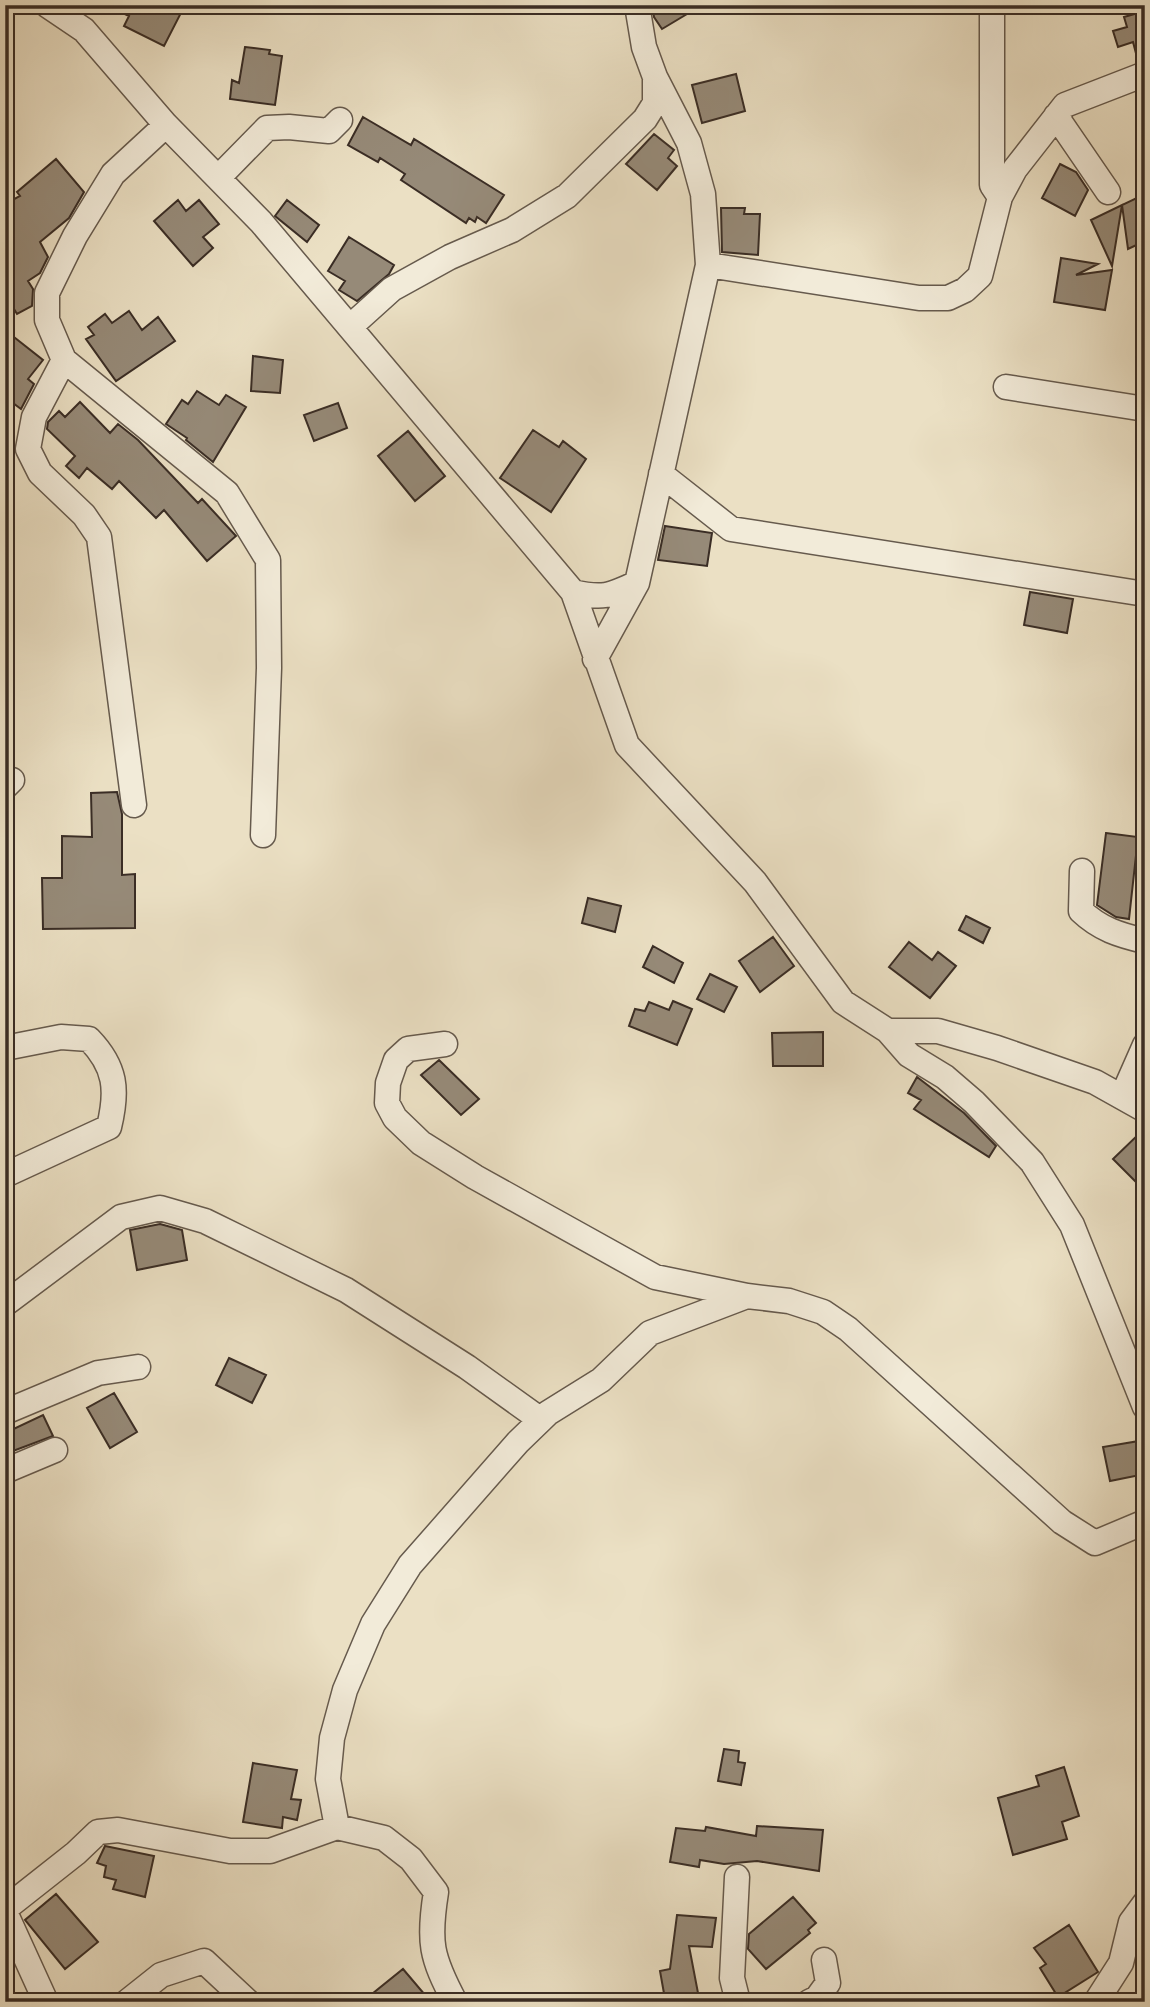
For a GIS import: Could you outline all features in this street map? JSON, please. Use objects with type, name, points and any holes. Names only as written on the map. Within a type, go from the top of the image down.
[{"type":"street","points":[[47,5],[84,30],[166,125],[261,222],[573,592],[627,745],[755,882],[843,1002],[888,1031],[909,1055],[945,1077],[974,1102],[1032,1162],[1072,1225],[1145,1407]]},
{"type":"street","points":[[595,659],[637,583],[708,265],[703,194],[692,156],[644,47],[637,5]]},
{"type":"street","points":[[992,5],[992,185],[1000,197]]},
{"type":"street","points":[[708,265],[919,298],[948,298],[965,290],[980,276],[1000,197],[1015,169],[1065,105],[1145,74]]},
{"type":"street","points":[[351,326],[392,289],[450,257],[513,230],[567,196],[645,119],[655,103],[655,76]]},
{"type":"street","points":[[1056,116],[1108,192]]},
{"type":"street","points":[[218,178],[267,128],[329,131],[340,120]]},
{"type":"street","points":[[166,125],[113,174],[75,236],[47,293],[47,320],[64,360],[227,493],[268,559],[269,668],[263,835]]},
{"type":"street","points":[[64,360],[34,417],[28,449],[40,473],[84,515],[99,537],[134,805]]},
{"type":"street","points":[[1006,387],[1145,409]]},
{"type":"street","points":[[661,474],[731,529],[1145,594]]},
{"type":"street","points":[[573,592],[596,598],[637,583]]},
{"type":"street","points":[[1082,871],[1081,911],[1094,924],[1115,934],[1145,941]]},
{"type":"street","points":[[888,1031],[938,1031],[1095,1082],[1145,1110]]},
{"type":"street","points":[[5,1048],[61,1037],[89,1039],[104,1054],[113,1074],[113,1109],[109,1127],[5,1175]]},
{"type":"street","points":[[445,1044],[408,1049],[396,1060],[388,1083],[387,1103],[395,1118],[421,1143],[475,1177],[655,1277],[747,1296],[789,1301],[823,1312],[840,1323],[1062,1522],[1095,1542],[1145,1522]]},
{"type":"street","points":[[1122,1097],[1145,1045]]},
{"type":"street","points":[[5,1304],[121,1217],[160,1208],[205,1221],[346,1290],[467,1367],[541,1420]]},
{"type":"street","points":[[337,1827],[328,1779],[332,1738],[345,1690],[373,1624],[410,1565],[541,1420],[601,1380],[650,1333],[747,1296]]},
{"type":"street","points":[[5,1412],[98,1373],[138,1367]]},
{"type":"street","points":[[5,1471],[55,1450]]},
{"type":"street","points":[[46,2002],[5,1911],[98,1832],[118,1830],[230,1851],[270,1851],[337,1827],[384,1838],[411,1859],[436,1892],[429,1934],[438,1970],[455,2002]]},
{"type":"street","points":[[737,1877],[733,1978],[738,2002]]},
{"type":"street","points":[[1096,2002],[1121,1963],[1131,1922],[1145,1903]]},
{"type":"street","points":[[127,2002],[161,1975],[204,1961],[248,2002]]},
{"type":"street","points":[[809,2002],[817,1998],[828,1983],[824,1961]]},
{"type":"building","points":[[106,5],[185,5],[164,46],[124,26],[129,16]]},
{"type":"building","points":[[652,5],[702,5],[662,29],[654,17]]},
{"type":"building","points":[[1145,11],[1145,59],[1138,61],[1133,42],[1118,47],[1113,31],[1127,27],[1124,17]]},
{"type":"building","points":[[245,47],[270,50],[269,54],[282,56],[275,105],[230,99],[232,80],[239,83]]},
{"type":"building","points":[[736,74],[745,111],[702,123],[692,85]]},
{"type":"building","points":[[363,117],[411,145],[414,139],[504,195],[486,223],[477,217],[475,222],[469,218],[466,223],[401,180],[405,174],[380,158],[378,162],[348,145]]},
{"type":"building","points":[[654,134],[674,150],[668,158],[677,166],[657,190],[626,164]]},
{"type":"building","points":[[56,159],[84,192],[69,218],[40,242],[48,257],[40,273],[28,281],[33,289],[32,306],[17,314],[5,294],[5,204],[20,196],[17,192]]},
{"type":"building","points":[[1060,164],[1076,172],[1088,190],[1075,216],[1042,198]]},
{"type":"building","points":[[1145,194],[1145,241],[1128,249],[1122,205]]},
{"type":"building","points":[[178,200],[186,211],[199,200],[219,224],[203,237],[213,248],[193,266],[154,221]]},
{"type":"building","points":[[287,200],[319,225],[307,242],[275,216]]},
{"type":"building","points":[[1122,205],[1112,266],[1091,220]]},
{"type":"building","points":[[721,208],[745,208],[744,214],[760,214],[758,255],[722,252]]},
{"type":"building","points":[[349,237],[394,265],[389,274],[357,301],[339,290],[345,281],[328,271]]},
{"type":"building","points":[[1061,258],[1098,264],[1076,275],[1112,270],[1105,310],[1054,302]]},
{"type":"building","points":[[129,311],[142,330],[158,317],[175,341],[116,381],[86,339],[94,335],[88,327],[105,314],[112,323]]},
{"type":"building","points":[[5,330],[43,360],[28,379],[34,384],[21,409],[5,397]]},
{"type":"building","points":[[253,356],[283,360],[280,393],[251,391]]},
{"type":"building","points":[[197,391],[219,405],[226,395],[246,407],[213,462],[186,440],[187,438],[166,424],[182,400],[188,404]]},
{"type":"building","points":[[80,402],[110,433],[118,424],[138,440],[198,503],[202,499],[236,536],[207,561],[164,510],[156,518],[119,481],[112,489],[87,468],[79,478],[66,466],[75,456],[47,429],[48,422],[59,411],[65,417]]},
{"type":"building","points":[[338,403],[347,428],[314,441],[304,415]]},
{"type":"building","points":[[533,430],[559,447],[563,441],[586,459],[551,512],[500,478]]},
{"type":"building","points":[[408,431],[445,476],[415,501],[378,456]]},
{"type":"building","points":[[665,526],[712,533],[707,566],[658,560]]},
{"type":"building","points":[[1030,592],[1073,599],[1067,633],[1024,625]]},
{"type":"building","points":[[117,792],[122,814],[122,875],[135,874],[135,928],[43,929],[42,878],[62,878],[62,836],[92,837],[91,793]]},
{"type":"building","points":[[1106,833],[1138,837],[1129,919],[1116,917],[1097,905]]},
{"type":"building","points":[[588,898],[621,906],[615,932],[582,923]]},
{"type":"building","points":[[966,916],[990,928],[983,943],[959,930]]},
{"type":"building","points":[[773,937],[794,966],[760,992],[739,961]]},
{"type":"building","points":[[909,942],[932,960],[938,952],[956,966],[930,998],[889,967]]},
{"type":"building","points":[[653,946],[683,963],[674,983],[643,967]]},
{"type":"building","points":[[710,974],[737,987],[724,1012],[697,999]]},
{"type":"building","points":[[673,1001],[692,1009],[677,1045],[629,1026],[635,1009],[645,1011],[649,1002],[669,1010]]},
{"type":"building","points":[[823,1032],[823,1066],[773,1066],[772,1033]]},
{"type":"building","points":[[439,1060],[479,1099],[461,1115],[421,1075]]},
{"type":"building","points":[[917,1077],[964,1113],[996,1146],[989,1157],[914,1109],[921,1100],[908,1093]]},
{"type":"building","points":[[1145,1128],[1145,1191],[1113,1159]]},
{"type":"building","points":[[160,1224],[182,1230],[187,1260],[137,1270],[130,1230]]},
{"type":"building","points":[[229,1358],[266,1375],[252,1403],[216,1385]]},
{"type":"building","points":[[114,1393],[137,1432],[110,1448],[87,1408]]},
{"type":"building","points":[[43,1415],[53,1436],[13,1451],[5,1433]]},
{"type":"building","points":[[1139,1441],[1145,1474],[1110,1481],[1103,1447]]},
{"type":"building","points":[[724,1749],[739,1751],[738,1762],[745,1763],[741,1785],[718,1781]]},
{"type":"building","points":[[253,1763],[297,1770],[291,1799],[301,1800],[297,1820],[283,1817],[282,1828],[243,1822]]},
{"type":"building","points":[[1064,1767],[1079,1816],[1062,1822],[1067,1839],[1013,1855],[998,1798],[1039,1786],[1036,1776]]},
{"type":"building","points":[[757,1826],[823,1830],[819,1871],[757,1861],[724,1864],[700,1860],[699,1867],[670,1862],[676,1828],[705,1831],[706,1827],[756,1836]]},
{"type":"building","points":[[105,1846],[154,1856],[145,1897],[113,1889],[116,1880],[104,1877],[106,1866],[97,1863]]},
{"type":"building","points":[[56,1894],[98,1942],[65,1969],[25,1920]]},
{"type":"building","points":[[793,1897],[816,1923],[808,1930],[810,1933],[766,1969],[748,1949],[749,1934]]},
{"type":"building","points":[[677,1915],[716,1918],[712,1947],[689,1946],[698,1993],[665,1999],[660,1971],[670,1969]]},
{"type":"building","points":[[1069,1925],[1098,1972],[1058,1997],[1040,1968],[1046,1964],[1034,1948]]},
{"type":"building","points":[[403,1969],[431,2002],[362,2002]]}]
